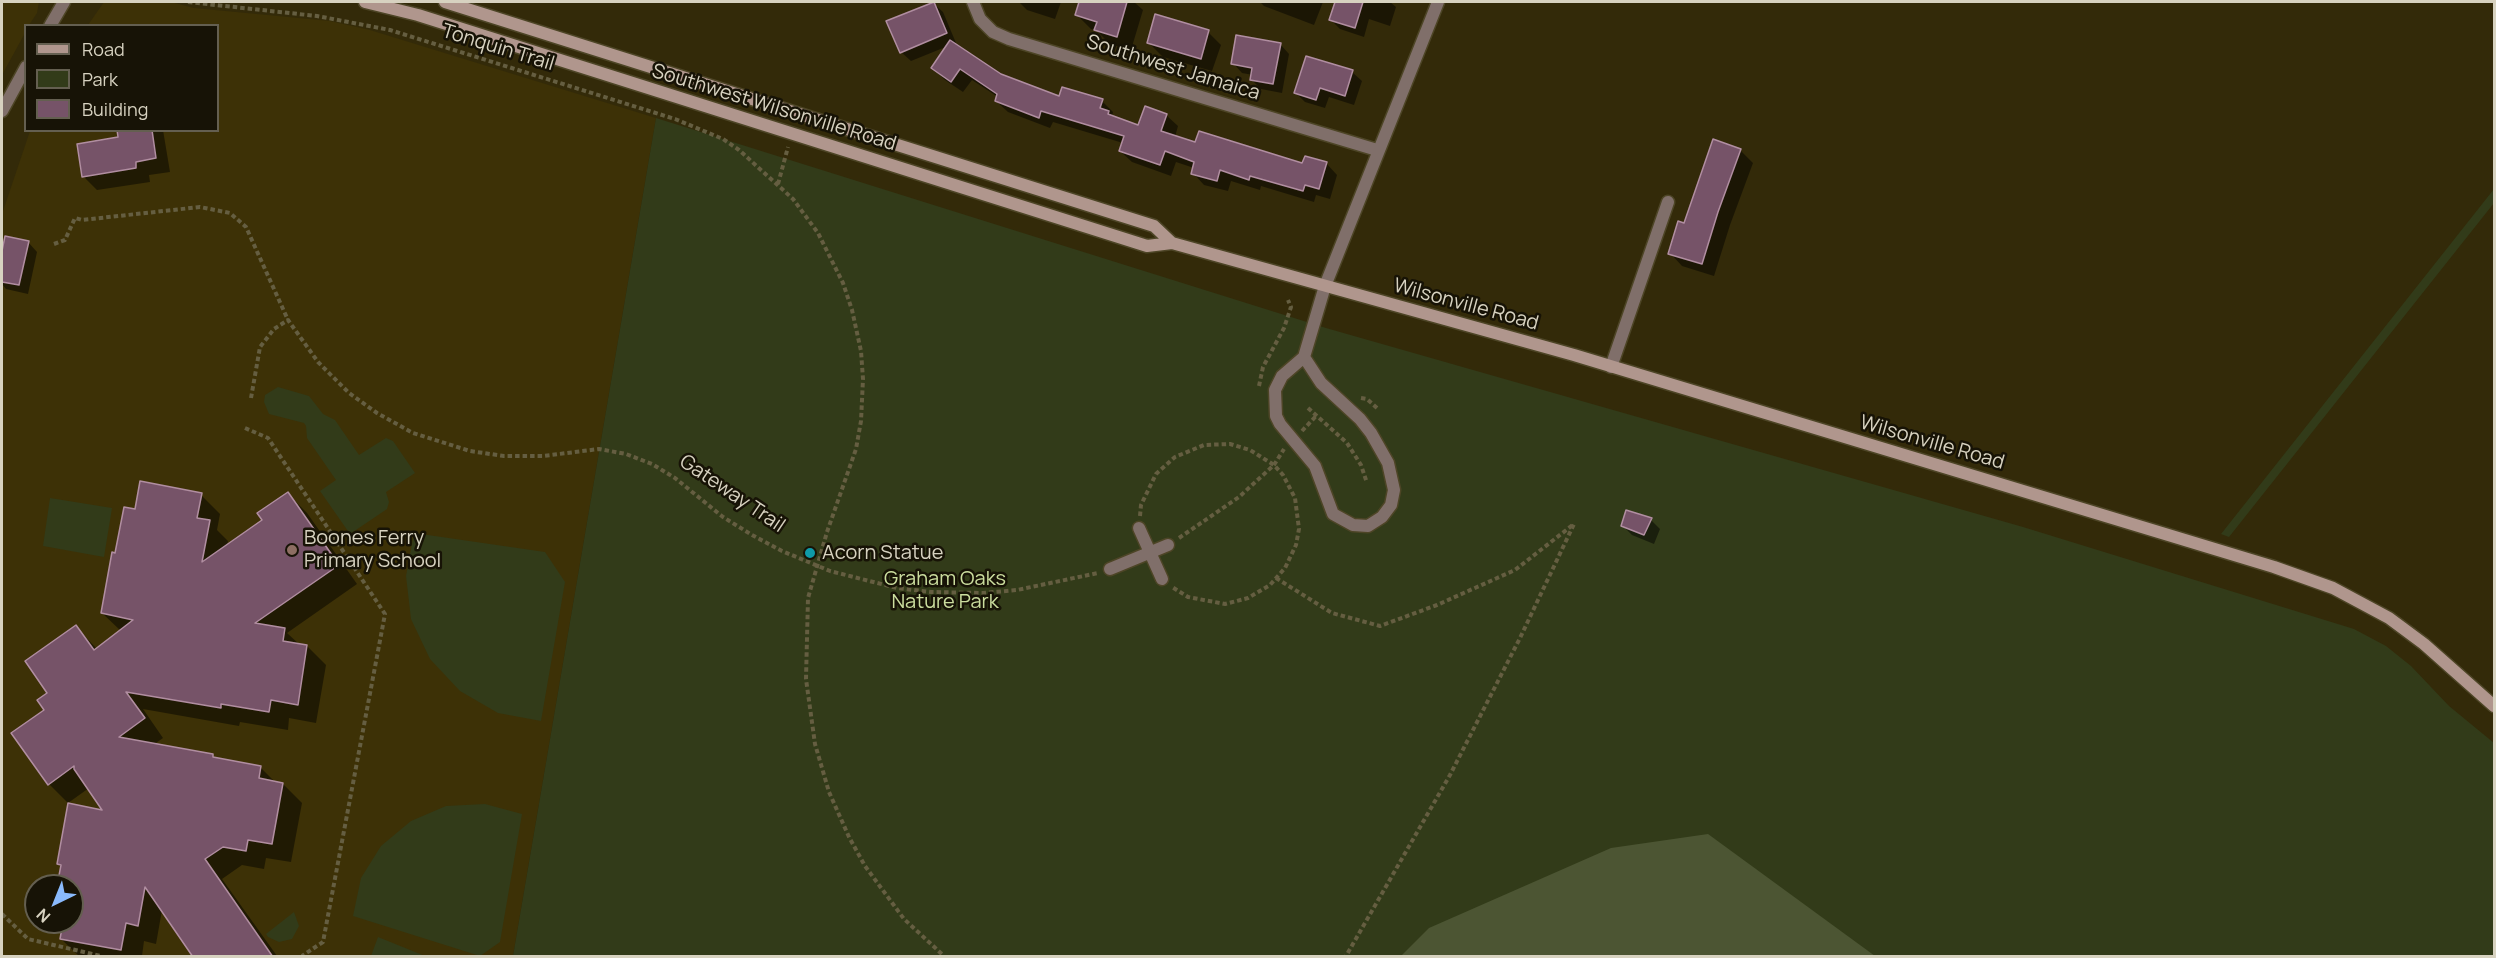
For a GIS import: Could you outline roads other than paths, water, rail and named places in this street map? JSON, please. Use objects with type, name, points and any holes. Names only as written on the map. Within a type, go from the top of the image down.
[{"type":"main road","name":"Southwest Wilsonville Road","points":[[365,2],[418,15],[1147,246],[1172,243],[1325,286]]},
{"type":"main road","name":"Southwest Wilsonville Road","points":[[446,2],[1154,226],[1172,243]]},
{"type":"main road","name":"Wilsonville Road","points":[[1325,286],[1611,367],[2226,551],[2319,583],[2361,601],[2400,624],[2494,706]]},
{"type":"street","points":[[51,24],[64,2]]},
{"type":"street","name":"Southwest Jamaica","points":[[973,2],[980,19],[993,32],[1009,39],[1377,150]]},
{"type":"street","points":[[1304,357],[1321,383],[1360,419],[1388,463],[1394,490],[1391,505],[1382,517],[1368,526],[1353,525],[1333,514],[1315,465],[1280,424],[1276,416],[1274,400],[1278,382],[1304,357],[1325,286],[1377,150],[1438,2]]},
{"type":"street","points":[[2,111],[24,71]]},
{"type":"street","points":[[1611,367],[1668,202]]},
{"type":"street","points":[[1139,528],[1162,579]]},
{"type":"street","points":[[1110,569],[1167,545]]},
{"type":"place","name":"Boones Ferry Primary School","points":[[292,550]]},
{"type":"place","name":"Acorn Statue","points":[[810,553]]},
{"type":"park label","name":"Graham Oaks Nature Park","points":[[945,590]]}]
